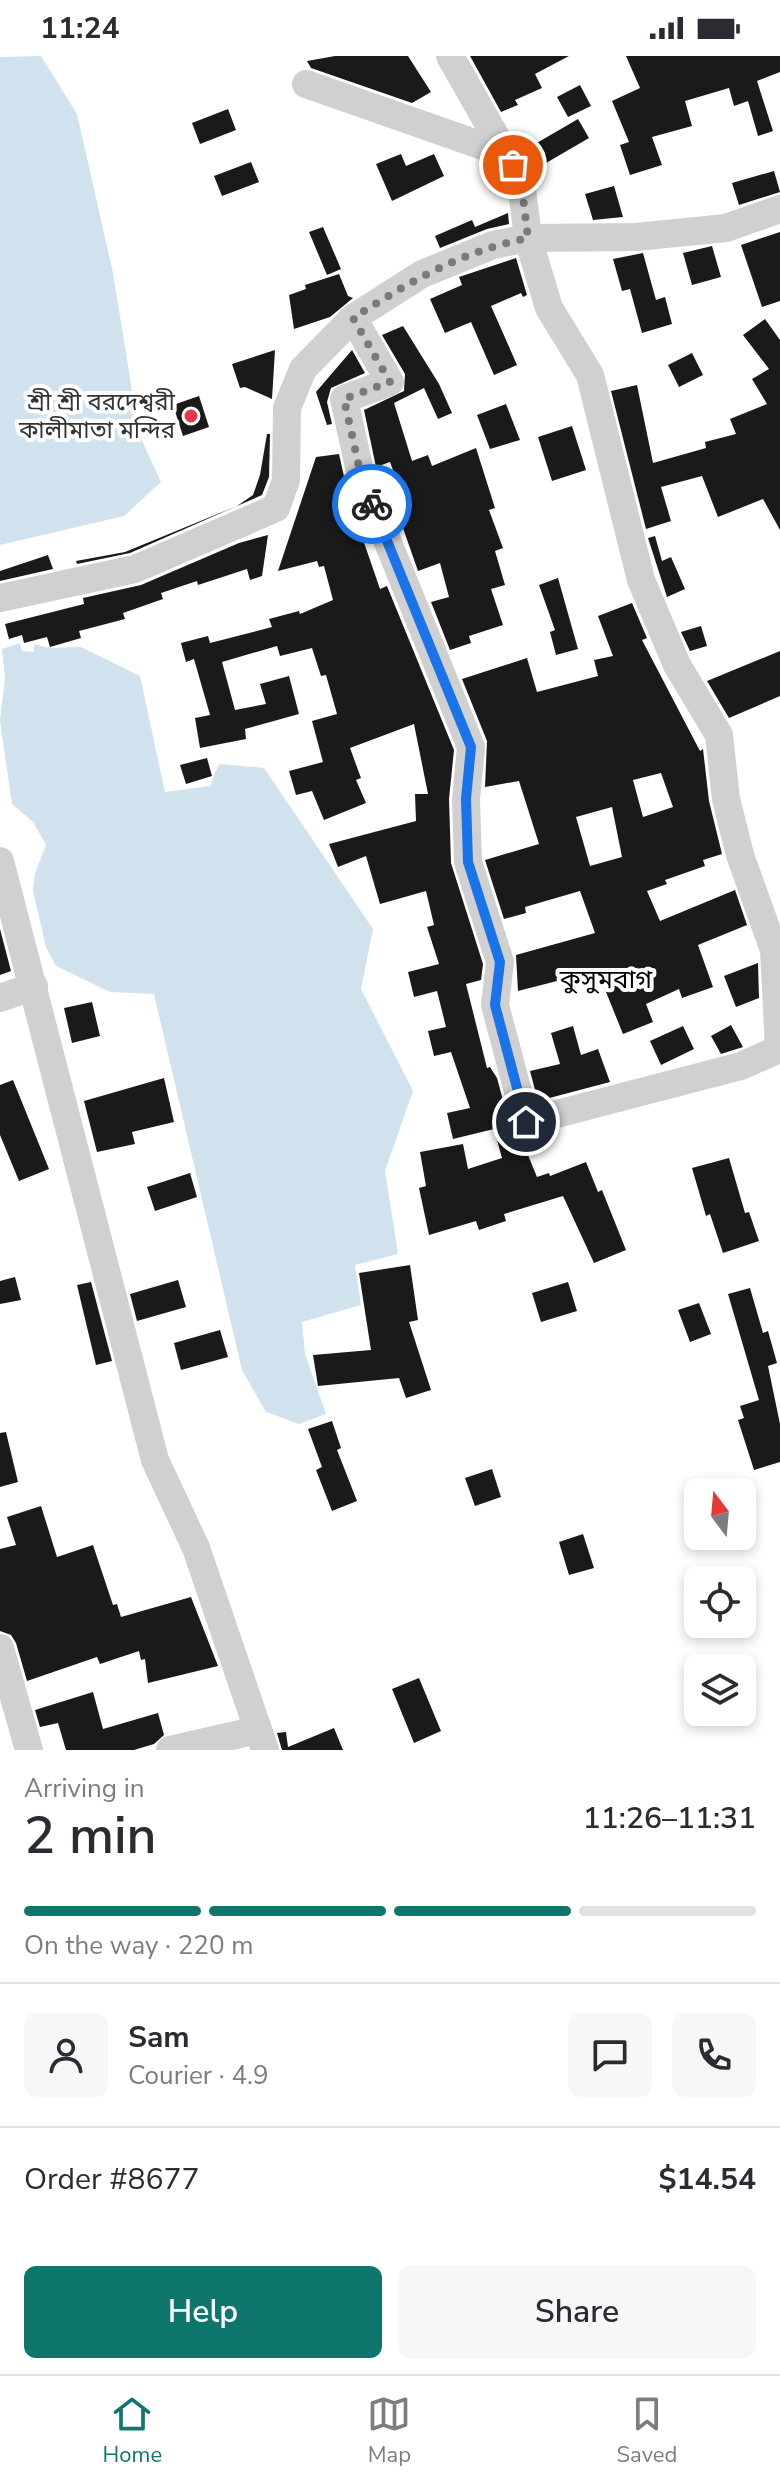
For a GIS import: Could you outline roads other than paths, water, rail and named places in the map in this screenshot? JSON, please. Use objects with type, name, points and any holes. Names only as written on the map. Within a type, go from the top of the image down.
[{"type":"street","points":[[353,318],[390,382],[344,399],[361,476],[471,747],[466,799],[468,862],[500,962],[495,1005],[526,1122],[741,1066],[779,1049],[774,950],[740,855],[726,799],[719,735],[677,665],[641,580],[590,375],[549,308],[528,238],[521,181],[450,56]]},
{"type":"street","points":[[306,84],[483,146],[504,148]]},
{"type":"street","points":[[0,598],[135,569],[276,508],[286,480],[287,408],[303,369],[353,318],[422,274],[493,245],[528,238],[636,237],[726,228],[780,209]]},
{"type":"street","points":[[0,861],[155,1460],[196,1548],[262,1740],[170,1750]]},
{"type":"street","points":[[0,998],[34,986]]},
{"type":"street","points":[[0,1648],[29,1750]]},
{"type":"water","points":[[41,56],[77,114],[113,273],[139,434],[161,482],[124,516],[0,545],[0,57]]},
{"type":"water","points":[[20,643],[22,651],[34,652],[34,644],[49,648],[81,647],[140,676],[165,792],[210,786],[219,764],[264,768],[373,929],[361,989],[413,1091],[385,1171],[398,1254],[355,1265],[361,1305],[302,1322],[305,1354],[326,1414],[299,1424],[266,1412],[242,1370],[154,994],[110,992],[56,966],[46,947],[33,891],[35,873],[46,845],[33,822],[12,804],[0,721],[5,678],[2,649]]},
{"type":"place","name":"শ্রী শ্রী বরদেশ্বরী কালীমাতা মন্দির","points":[[191,416]]},
{"type":"district","name":"কুসুমবাগ","points":[[606,979]]}]
